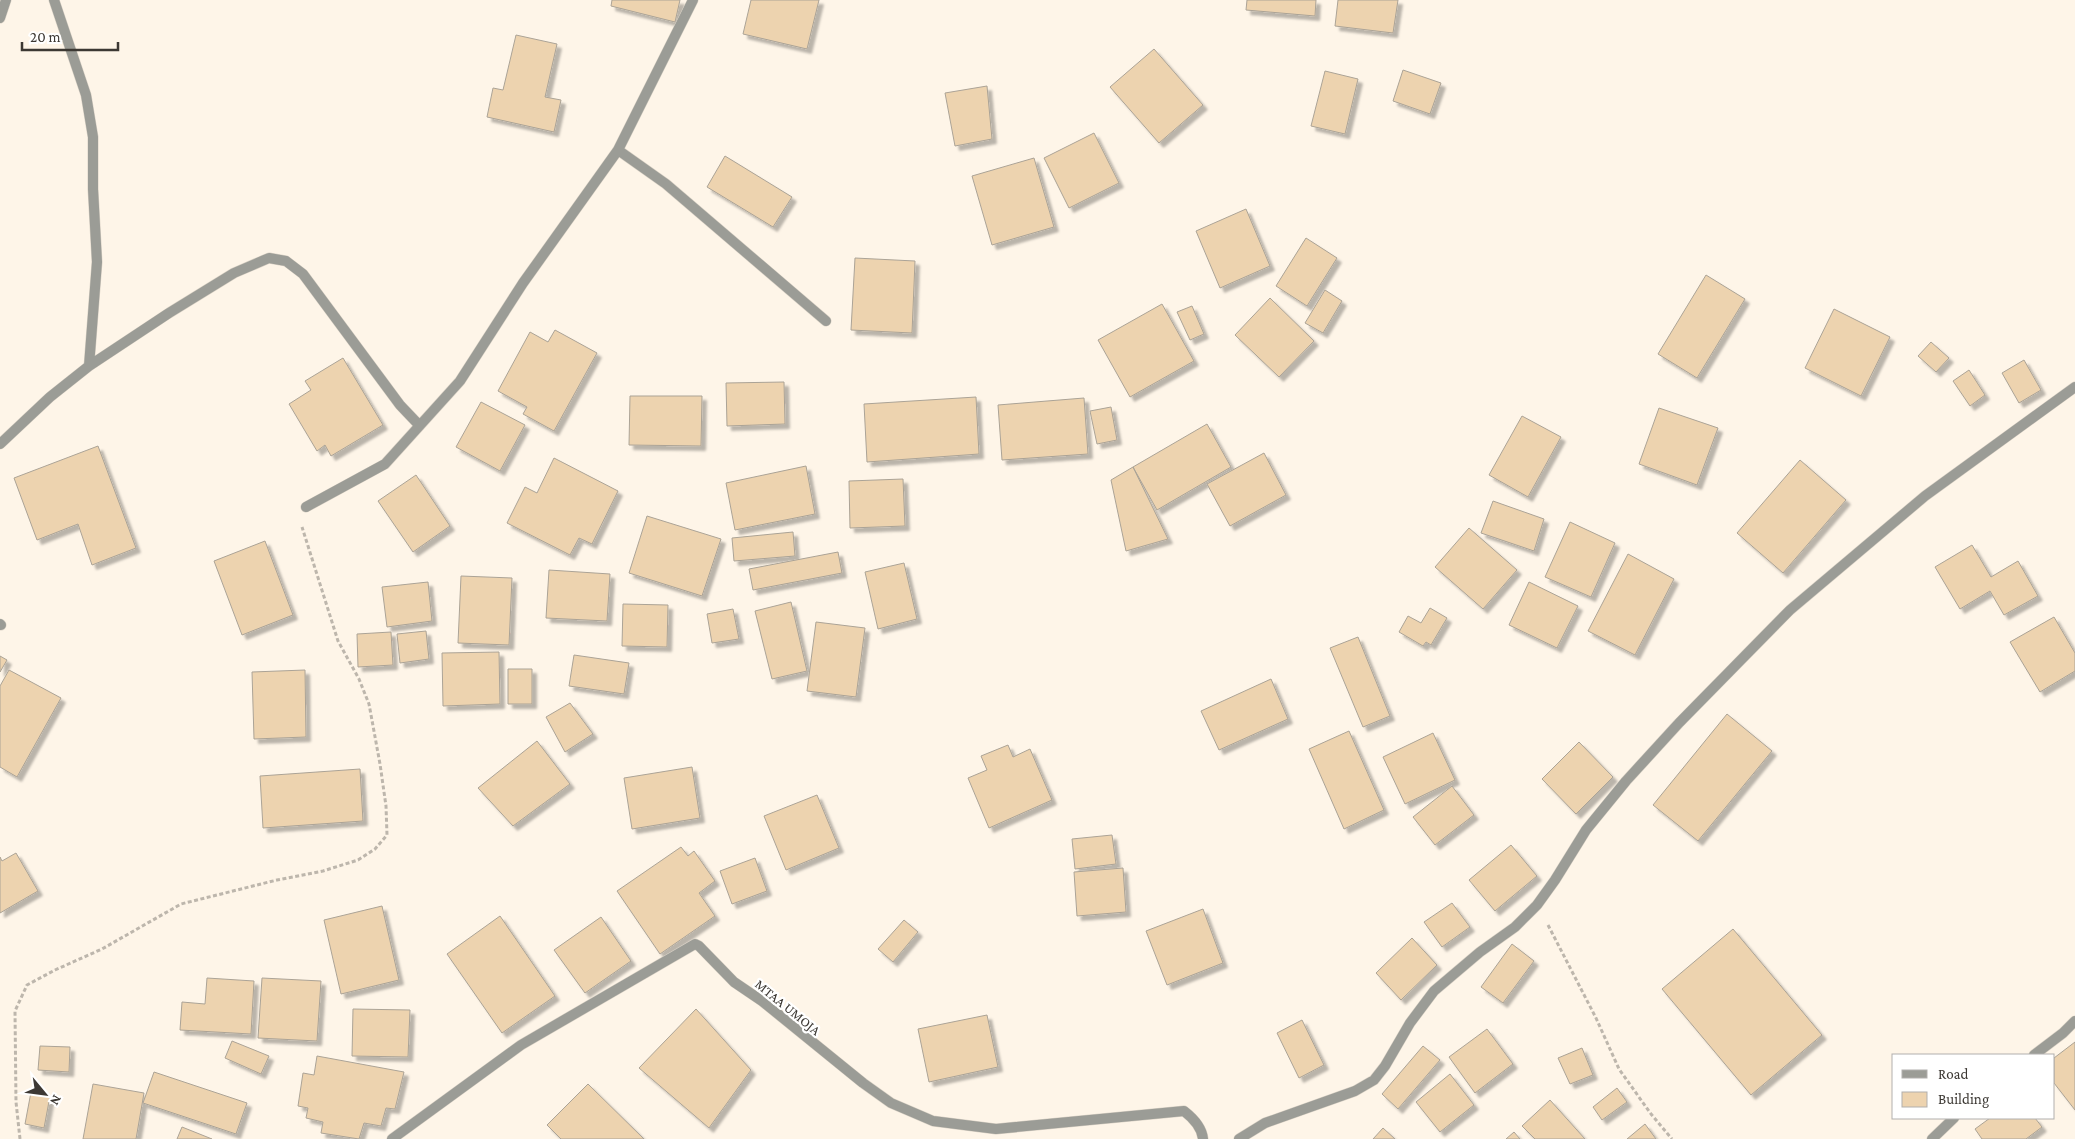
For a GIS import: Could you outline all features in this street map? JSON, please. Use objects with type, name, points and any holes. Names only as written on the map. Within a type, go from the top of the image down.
[{"type":"street","points":[[0,18],[6,0]]},
{"type":"street","points":[[54,0],[86,95],[93,137],[93,189],[97,262],[89,366]]},
{"type":"street","points":[[306,507],[385,464],[460,381],[523,284],[618,150],[693,0]]},
{"type":"street","points":[[618,150],[666,184],[826,320]]},
{"type":"street","points":[[0,444],[50,397],[89,366],[234,273],[269,258],[286,261],[303,274],[400,405],[419,425]]},
{"type":"street","points":[[1238,1139],[1265,1123],[1355,1091],[1374,1080],[1386,1066],[1410,1023],[1434,991],[1480,952],[1515,927],[1537,905],[1586,830],[1626,781],[1679,723],[1790,610],[1925,496],[2075,387]]},
{"type":"street","name":"MTAA UMOJA","points":[[392,1139],[520,1045],[695,944],[734,982],[762,1000],[863,1083],[891,1103],[933,1121],[996,1129],[1184,1111],[1194,1119],[1203,1139]]},
{"type":"street","points":[[2035,1054],[2063,1033],[2075,1020]]},
{"type":"street","points":[[1932,1139],[1953,1119]]},
{"type":"path","points":[[20,1139],[16,1102],[15,1010],[27,986],[55,970],[102,949],[182,904],[277,880],[322,871],[358,860],[375,849],[387,835],[382,772],[369,704],[359,678],[338,641],[300,521],[306,507]]},
{"type":"path","points":[[1537,905],[1596,1018],[1619,1069],[1672,1139]]},
{"type":"building","points":[[612,0],[680,0],[675,22],[611,6]]},
{"type":"building","points":[[751,0],[819,0],[807,49],[743,34]]},
{"type":"building","points":[[1247,0],[1316,0],[1315,16],[1246,10]]},
{"type":"building","points":[[1338,0],[1398,0],[1393,33],[1335,26]]},
{"type":"building","points":[[516,35],[557,44],[545,97],[561,100],[554,132],[487,117],[493,88],[503,90]]},
{"type":"building","points":[[1154,49],[1203,105],[1159,143],[1110,87]]},
{"type":"building","points":[[1403,70],[1441,83],[1430,114],[1393,101]]},
{"type":"building","points":[[1325,71],[1358,79],[1345,134],[1311,126]]},
{"type":"building","points":[[987,86],[992,139],[955,146],[945,93]]},
{"type":"building","points":[[1094,133],[1119,183],[1069,208],[1044,158]]},
{"type":"building","points":[[725,156],[792,197],[773,227],[707,187]]},
{"type":"building","points":[[1034,158],[1054,227],[992,245],[972,176]]},
{"type":"building","points":[[1246,209],[1270,266],[1220,288],[1196,231]]},
{"type":"building","points":[[1306,238],[1337,258],[1307,306],[1276,286]]},
{"type":"building","points":[[855,258],[915,261],[912,333],[851,330]]},
{"type":"building","points":[[1706,275],[1745,299],[1697,378],[1658,354]]},
{"type":"building","points":[[1325,290],[1342,301],[1323,333],[1305,323]]},
{"type":"building","points":[[1270,298],[1314,341],[1279,377],[1235,335]]},
{"type":"building","points":[[1162,304],[1194,361],[1130,397],[1098,340]]},
{"type":"building","points":[[1192,306],[1204,334],[1190,340],[1177,312]]},
{"type":"building","points":[[1834,309],[1890,337],[1861,396],[1805,368]]},
{"type":"building","points":[[555,330],[597,353],[554,431],[523,414],[527,407],[498,391],[530,332],[548,342]]},
{"type":"building","points":[[1931,342],[1949,358],[1936,372],[1918,356]]},
{"type":"building","points":[[343,358],[383,425],[331,456],[325,445],[317,451],[289,404],[311,390],[305,381]]},
{"type":"building","points":[[2024,360],[2041,390],[2019,403],[2002,373]]},
{"type":"building","points":[[1969,370],[1985,395],[1970,406],[1953,381]]},
{"type":"building","points":[[784,382],[785,424],[727,426],[726,383]]},
{"type":"building","points":[[630,396],[702,396],[701,446],[629,445]]},
{"type":"building","points":[[976,397],[979,454],[867,462],[864,404]]},
{"type":"building","points":[[1084,398],[1088,454],[1002,460],[998,405]]},
{"type":"building","points":[[481,402],[525,425],[500,471],[456,447]]},
{"type":"building","points":[[1111,407],[1117,440],[1097,444],[1090,411]]},
{"type":"building","points":[[1659,408],[1718,428],[1697,485],[1639,464]]},
{"type":"building","points":[[1522,416],[1561,437],[1528,497],[1489,475]]},
{"type":"building","points":[[1207,424],[1231,467],[1157,510],[1133,467]]},
{"type":"building","points":[[98,446],[136,548],[92,565],[78,524],[37,540],[14,478]]},
{"type":"building","points":[[1264,453],[1286,495],[1230,526],[1207,484]]},
{"type":"building","points":[[554,458],[618,491],[592,544],[579,538],[570,555],[507,523],[525,487],[537,493]]},
{"type":"building","points":[[1800,460],[1846,500],[1783,573],[1737,533]]},
{"type":"building","points":[[806,466],[815,514],[735,530],[726,483]]},
{"type":"building","points":[[1133,467],[1168,539],[1126,551],[1111,480]]},
{"type":"building","points":[[416,475],[450,526],[413,552],[378,501]]},
{"type":"building","points":[[903,479],[905,526],[850,528],[849,481]]},
{"type":"building","points":[[1493,501],[1544,519],[1534,551],[1481,533]]},
{"type":"building","points":[[647,516],[721,539],[702,596],[629,573]]},
{"type":"building","points":[[1570,522],[1615,543],[1591,597],[1545,577]]},
{"type":"building","points":[[1469,528],[1517,570],[1483,609],[1435,567]]},
{"type":"building","points":[[793,532],[795,556],[734,561],[732,538]]},
{"type":"building","points":[[265,541],[293,615],[242,635],[214,561]]},
{"type":"building","points":[[1972,545],[1991,577],[2018,561],[2038,596],[2004,615],[1990,591],[1960,609],[1935,567]]},
{"type":"building","points":[[838,552],[842,573],[753,590],[749,569]]},
{"type":"building","points":[[1628,554],[1674,579],[1635,655],[1588,631]]},
{"type":"building","points":[[904,563],[917,619],[878,629],[865,572]]},
{"type":"building","points":[[549,570],[610,574],[607,621],[546,618]]},
{"type":"building","points":[[461,576],[512,578],[509,645],[458,643]]},
{"type":"building","points":[[428,582],[432,621],[387,627],[382,587]]},
{"type":"building","points":[[1529,582],[1578,606],[1557,648],[1509,625]]},
{"type":"building","points":[[791,602],[807,671],[772,679],[755,611]]},
{"type":"building","points":[[623,604],[668,605],[667,647],[622,646]]},
{"type":"building","points":[[1430,608],[1447,618],[1431,645],[1426,642],[1423,646],[1399,632],[1408,616],[1421,623]]},
{"type":"building","points":[[733,609],[739,639],[712,643],[707,614]]},
{"type":"building","points":[[2054,617],[2075,653],[2075,671],[2040,692],[2010,642]]},
{"type":"building","points":[[816,622],[865,628],[856,697],[807,691]]},
{"type":"building","points":[[426,631],[429,659],[400,663],[397,634]]},
{"type":"building","points":[[391,632],[393,665],[358,667],[357,634]]},
{"type":"building","points":[[1358,637],[1390,716],[1363,727],[1330,648]]},
{"type":"building","points":[[499,652],[500,704],[443,706],[442,653]]},
{"type":"building","points":[[574,655],[629,663],[624,694],[569,686]]},
{"type":"building","points":[[0,656],[7,660],[0,672]]},
{"type":"building","points":[[508,669],[532,669],[532,704],[508,704]]},
{"type":"building","points":[[9,670],[61,698],[17,777],[0,767],[0,686]]},
{"type":"building","points":[[305,670],[306,737],[254,739],[252,672]]},
{"type":"building","points":[[1271,679],[1288,719],[1219,750],[1201,711]]},
{"type":"building","points":[[570,703],[593,734],[565,752],[546,717]]},
{"type":"building","points":[[1727,714],[1772,751],[1698,841],[1653,805]]},
{"type":"building","points":[[1349,731],[1384,810],[1344,829],[1309,749]]},
{"type":"building","points":[[1433,733],[1455,780],[1405,804],[1383,757]]},
{"type":"building","points":[[537,741],[570,784],[513,826],[478,788]]},
{"type":"building","points":[[1579,742],[1613,777],[1576,814],[1542,779]]},
{"type":"building","points":[[1008,745],[1013,757],[1030,749],[1052,800],[989,828],[968,778],[987,770],[981,756]]},
{"type":"building","points":[[692,767],[700,818],[632,829],[624,778]]},
{"type":"building","points":[[360,769],[363,821],[263,828],[260,776]]},
{"type":"building","points":[[1452,786],[1474,815],[1435,845],[1413,817]]},
{"type":"building","points":[[817,795],[839,848],[786,870],[764,816]]},
{"type":"building","points":[[1112,835],[1116,864],[1075,869],[1072,839]]},
{"type":"building","points":[[1511,845],[1537,876],[1495,911],[1469,880]]},
{"type":"building","points":[[681,847],[688,856],[694,851],[715,881],[699,893],[715,916],[660,954],[617,891]]},
{"type":"building","points":[[16,853],[38,891],[0,913],[0,857],[2,861]]},
{"type":"building","points":[[755,858],[767,891],[732,904],[720,871]]},
{"type":"building","points":[[1123,868],[1126,912],[1077,916],[1074,872]]},
{"type":"building","points":[[1452,903],[1470,927],[1442,947],[1424,922]]},
{"type":"building","points":[[382,906],[399,980],[341,994],[324,920]]},
{"type":"building","points":[[1203,909],[1223,963],[1167,985],[1146,931]]},
{"type":"building","points":[[500,916],[555,996],[502,1033],[447,954]]},
{"type":"building","points":[[601,917],[631,961],[585,993],[554,950]]},
{"type":"building","points":[[904,920],[918,932],[893,962],[878,949]]},
{"type":"building","points":[[1733,929],[1822,1035],[1751,1095],[1662,989]]},
{"type":"building","points":[[1412,938],[1437,965],[1401,1000],[1376,973]]},
{"type":"building","points":[[1512,944],[1534,961],[1503,1003],[1481,987]]},
{"type":"building","points":[[207,978],[254,981],[251,1034],[180,1030],[182,1002],[205,1004]]},
{"type":"building","points":[[262,978],[321,981],[317,1041],[258,1038]]},
{"type":"building","points":[[353,1009],[410,1010],[408,1057],[352,1056]]},
{"type":"building","points":[[696,1009],[751,1070],[709,1128],[639,1068]]},
{"type":"building","points":[[987,1015],[998,1067],[929,1082],[918,1029]]},
{"type":"building","points":[[1302,1020],[1324,1065],[1299,1078],[1277,1033]]},
{"type":"building","points":[[1487,1029],[1513,1064],[1475,1093],[1449,1057]]},
{"type":"building","points":[[232,1041],[269,1056],[261,1074],[225,1058]]},
{"type":"building","points":[[2075,1042],[2075,1110],[2055,1084],[2055,1057]]},
{"type":"building","points":[[40,1046],[70,1047],[69,1072],[38,1070]]},
{"type":"building","points":[[1423,1046],[1440,1060],[1398,1109],[1382,1094]]},
{"type":"building","points":[[1582,1048],[1593,1075],[1570,1084],[1558,1058]]},
{"type":"building","points":[[317,1056],[404,1072],[395,1109],[386,1108],[381,1126],[364,1123],[359,1139],[321,1133],[323,1122],[306,1118],[308,1108],[298,1106],[303,1073],[314,1075]]},
{"type":"building","points":[[154,1072],[247,1103],[236,1134],[143,1103]]},
{"type":"building","points":[[1450,1074],[1474,1105],[1440,1132],[1416,1102]]},
{"type":"building","points":[[93,1084],[144,1093],[136,1139],[83,1139]]},
{"type":"building","points":[[588,1084],[644,1139],[561,1139],[547,1125]]},
{"type":"building","points":[[1617,1088],[1627,1102],[1602,1120],[1593,1107]]},
{"type":"building","points":[[31,1092],[50,1096],[44,1128],[25,1124]]},
{"type":"building","points":[[1550,1100],[1585,1139],[1535,1139],[1522,1126]]},
{"type":"building","points":[[1989,1119],[2036,1119],[2042,1127],[2026,1139],[1982,1139],[1975,1129]]},
{"type":"building","points":[[1645,1124],[1656,1139],[1627,1139]]},
{"type":"building","points":[[182,1127],[212,1139],[177,1139]]},
{"type":"building","points":[[1383,1128],[1395,1139],[1373,1139]]},
{"type":"building","points":[[1514,1132],[1520,1139],[1506,1139]]}]
